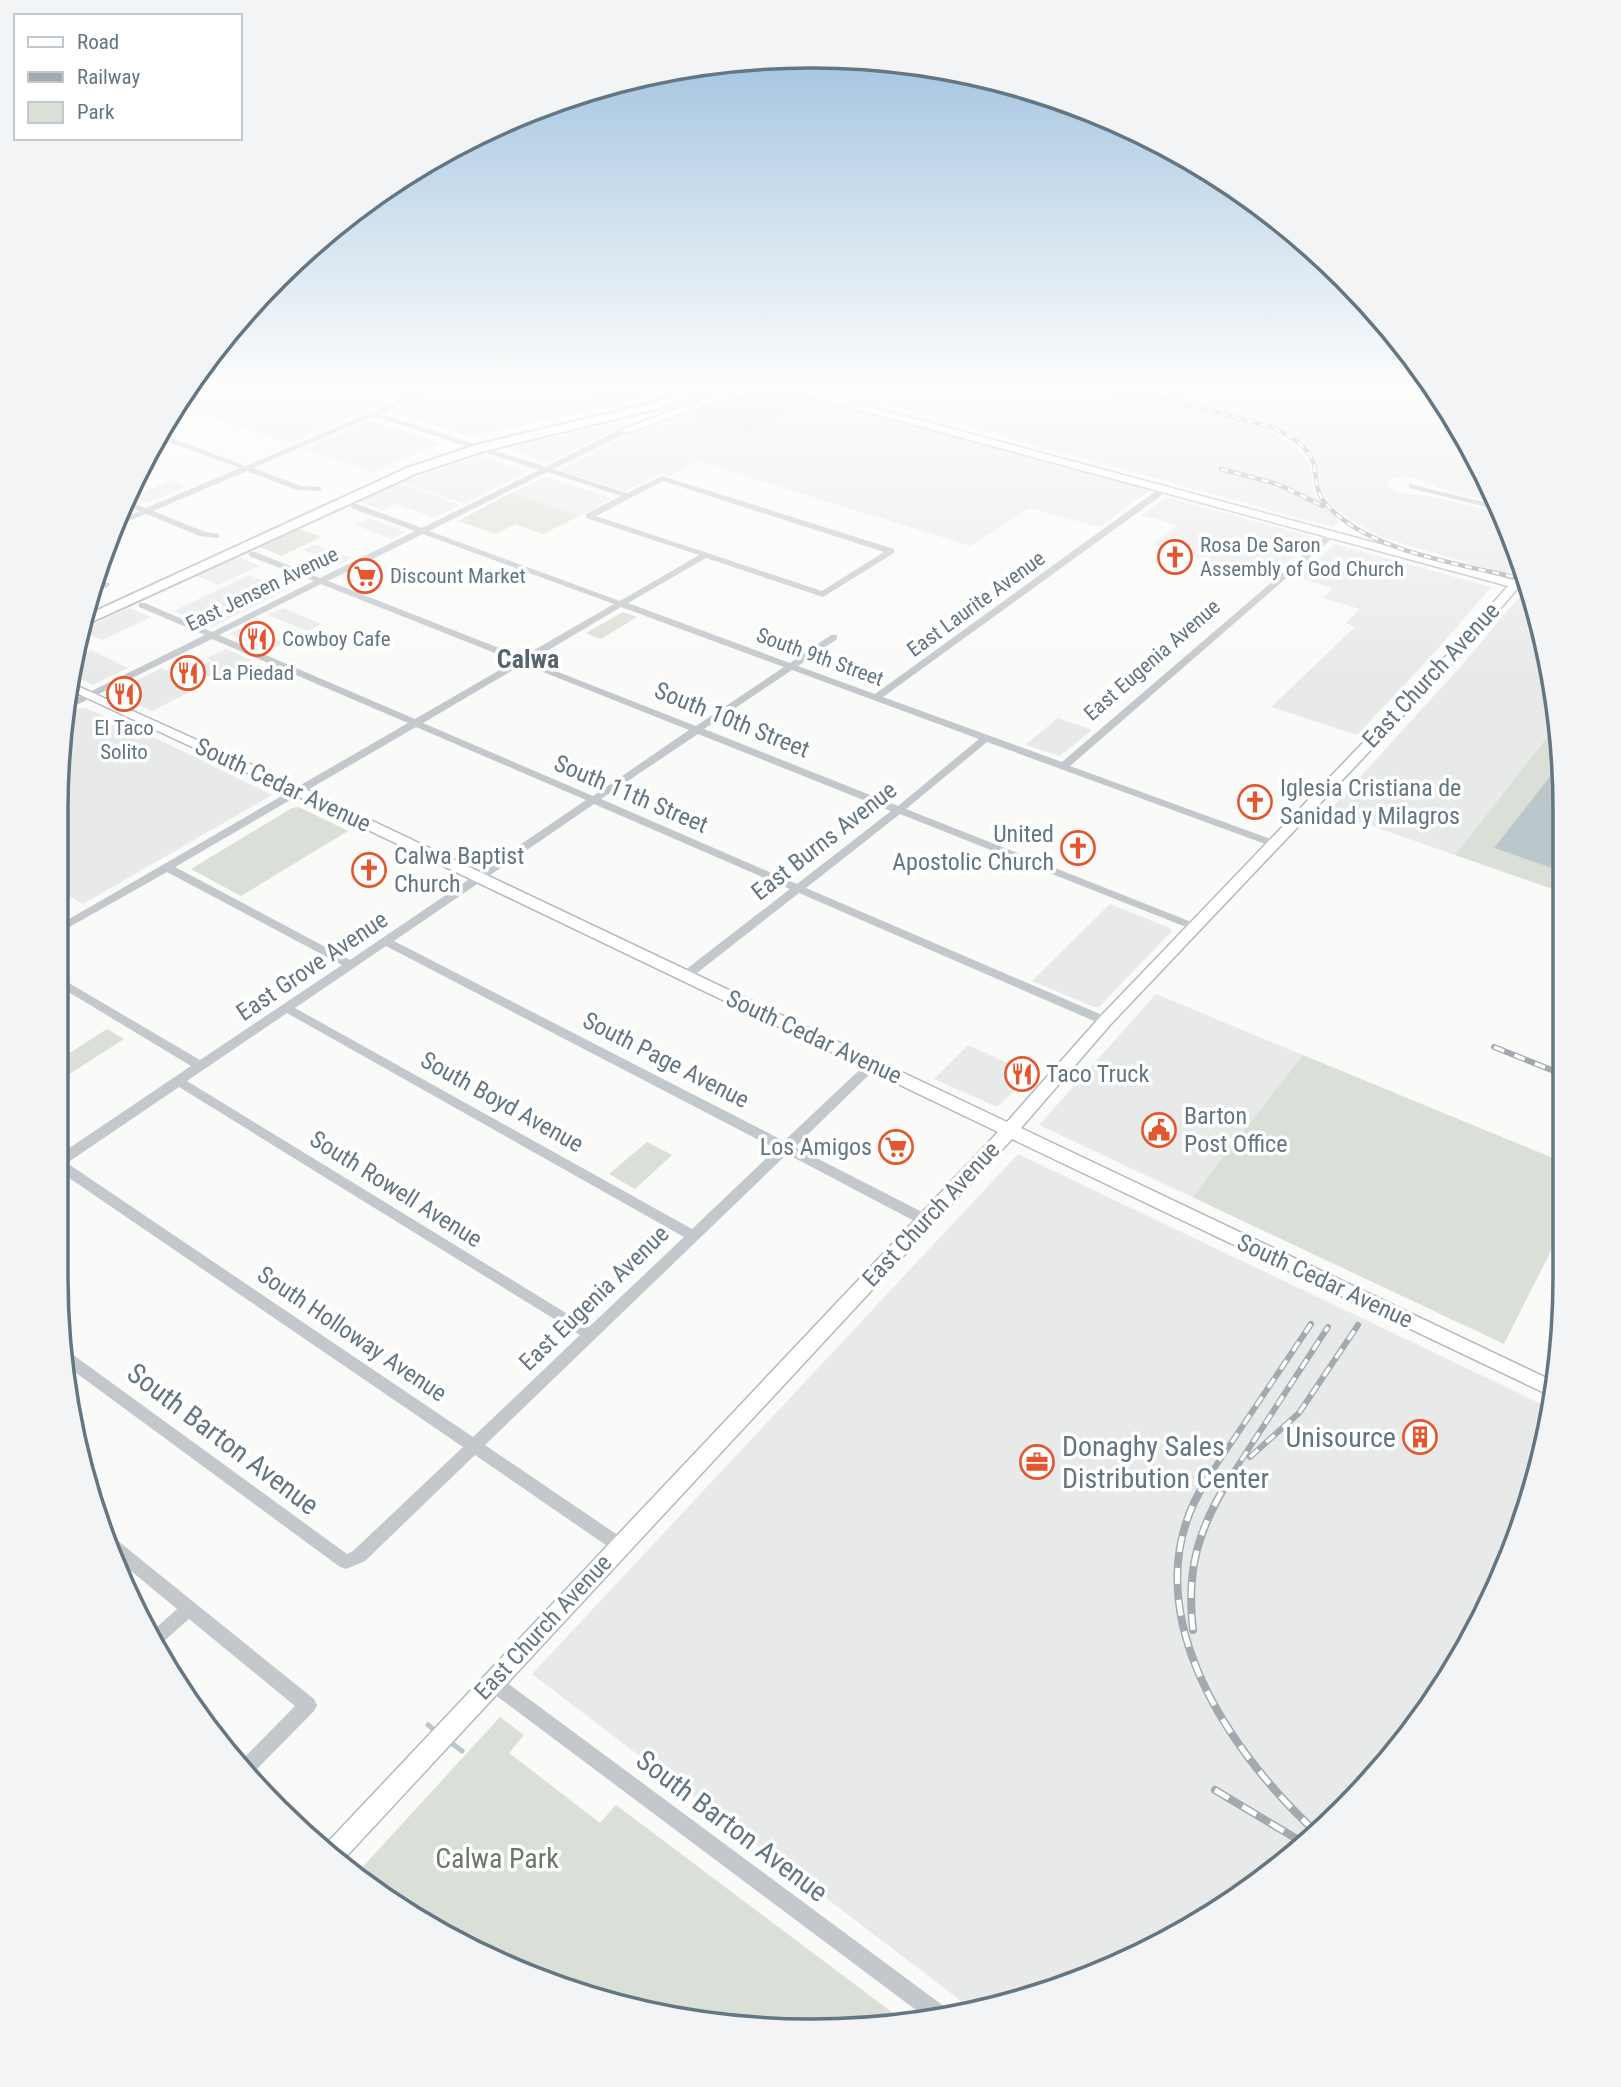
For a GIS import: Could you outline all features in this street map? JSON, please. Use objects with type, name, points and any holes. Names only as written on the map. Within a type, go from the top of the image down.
[{"type":"main road","points":[[98,606],[371,481]]},
{"type":"main road","points":[[94,617],[388,481]]},
{"type":"main road","points":[[1135,481],[1515,584]]},
{"type":"main road","name":"East Church Avenue","points":[[338,1849],[619,1545],[1009,1131],[1105,1021],[1452,657],[1515,584]]},
{"type":"main road","name":"South Cedar Avenue","points":[[79,690],[480,877],[684,977],[873,1064],[1544,1385]]},
{"type":"street","points":[[128,519],[216,481]]},
{"type":"street","points":[[282,481],[300,488],[318,489]]},
{"type":"street","name":"East Jensen Avenue","points":[[77,702],[522,481]]},
{"type":"street","points":[[584,481],[628,496]]},
{"type":"street","points":[[656,481],[589,516],[823,594],[891,551],[673,481]]},
{"type":"street","points":[[1412,486],[1487,506]]},
{"type":"street","name":"East Laurite Avenue","points":[[877,697],[1163,489]]},
{"type":"street","points":[[134,506],[203,534],[216,536]]},
{"type":"street","name":"South 9th Street","points":[[354,506],[1272,843]]},
{"type":"street","name":"East Eugenia Avenue","points":[[1065,765],[1332,535]]},
{"type":"street","name":"South 10th Street","points":[[252,554],[1195,927]]},
{"type":"street","points":[[68,925],[705,555]]},
{"type":"street","name":"South 11th Street","points":[[142,605],[1105,1021]]},
{"type":"street","name":"East Grove Avenue","points":[[68,1157],[834,637]]},
{"type":"street","name":"East Burns Avenue","points":[[684,977],[900,809],[987,737]]},
{"type":"street","points":[[167,867],[351,965]]},
{"type":"street","name":"South Page Avenue","points":[[386,941],[925,1220]]},
{"type":"street","points":[[68,987],[200,1066]]},
{"type":"street","name":"South Boyd Avenue","points":[[287,1008],[694,1236]]},
{"type":"street","name":"East Eugenia Avenue","points":[[346,1562],[359,1556],[873,1064]]},
{"type":"street","name":"South Rowell Avenue","points":[[178,1082],[590,1335]]},
{"type":"street","name":"South Holloway Avenue","points":[[68,1171],[476,1445],[619,1545]]},
{"type":"street","name":"South Barton Avenue","points":[[74,1363],[346,1562]]},
{"type":"street","points":[[123,1555],[309,1705],[250,1764]]},
{"type":"street","points":[[161,1634],[189,1608]]},
{"type":"street","name":"South Barton Avenue","points":[[492,1682],[930,2008]]},
{"type":"shaded area","points":[[168,481],[187,486],[147,503],[137,499],[140,493]]},
{"type":"shaded area","points":[[402,481],[508,481],[463,504]]},
{"type":"shaded area","points":[[536,481],[560,481],[610,499],[579,516],[511,493]]},
{"type":"shaded area","points":[[595,481],[644,481],[625,491]]},
{"type":"shaded area","points":[[763,481],[1119,481],[1149,491],[1100,527],[1029,508],[971,546]]},
{"type":"shaded area","points":[[1166,481],[1312,481],[1315,496],[1339,521],[1332,527]]},
{"type":"shaded area","points":[[1319,481],[1387,481],[1386,485],[1399,493],[1432,496],[1489,511],[1511,567],[1505,574],[1382,537],[1351,521],[1331,504],[1321,491]]},
{"type":"shaded area","points":[[1425,481],[1476,481],[1484,500]]},
{"type":"shaded area","points":[[398,483],[460,505],[435,518],[396,504],[382,510],[358,501]]},
{"type":"shaded area","points":[[1166,497],[1315,539],[1269,578],[1153,544],[1177,525],[1142,515]]},
{"type":"shaded area","points":[[369,518],[406,532],[392,539],[355,525]]},
{"type":"shaded area","points":[[315,544],[352,558],[339,565],[302,550]]},
{"type":"shaded area","points":[[1335,544],[1491,587],[1437,650],[1357,735],[1271,707],[1355,627],[1346,623],[1360,609],[1323,598],[1333,588],[1297,577]]},
{"type":"shaded area","points":[[238,557],[260,566],[218,585],[197,576]]},
{"type":"shaded area","points":[[249,575],[286,590],[212,627],[174,611]]},
{"type":"shaded area","points":[[1520,597],[1538,666],[1548,736],[1455,855],[1329,811],[1463,664]]},
{"type":"shaded area","points":[[129,608],[151,617],[102,640],[90,635],[92,625]]},
{"type":"shaded area","points":[[283,608],[321,624],[307,631],[268,615]]},
{"type":"shaded area","name":"Cowboy Cafe","points":[[246,626],[284,643],[268,651],[229,634]]},
{"type":"shaded area","points":[[226,649],[251,660],[214,679],[175,661],[186,656],[205,664],[212,661],[207,658]]},
{"type":"shaded area","points":[[91,650],[128,668],[93,685],[81,679],[86,652]]},
{"type":"shaded area","points":[[162,668],[201,686],[152,711],[111,693]]},
{"type":"shaded area","points":[[86,708],[168,744],[272,795],[83,904],[68,895],[68,810],[76,711]]},
{"type":"shaded area","points":[[1058,718],[1092,730],[1060,756],[1025,745]]},
{"type":"shaded area","points":[[1552,775],[1553,868],[1494,848]]},
{"type":"shaded area","points":[[1110,904],[1172,931],[1099,1007],[1032,981]]},
{"type":"shaded area","points":[[1156,994],[1303,1055],[1192,1197],[1039,1125]]},
{"type":"shaded area","points":[[968,1045],[1032,1074],[997,1107],[934,1079]]},
{"type":"shaded area","points":[[1018,1154],[1541,1404],[1527,1469],[1513,1515],[1476,1605],[1428,1689],[1369,1766],[1300,1835],[1223,1894],[1139,1942],[1095,1962],[1003,1993],[963,2002],[532,1674]]},
{"type":"green space","points":[[511,493],[579,516],[543,534],[515,524],[496,534],[458,521]]},
{"type":"green space","points":[[299,529],[321,537],[282,556],[260,547]]},
{"type":"green space","points":[[623,612],[637,617],[601,639],[586,633]]},
{"type":"green space","points":[[1548,736],[1553,810],[1553,889],[1455,855]]},
{"type":"green space","points":[[299,807],[348,831],[241,896],[191,869],[292,808]]},
{"type":"green space","points":[[107,1029],[124,1039],[68,1075],[68,1054]]},
{"type":"green space","points":[[1303,1055],[1553,1158],[1553,1247],[1504,1344],[1192,1197]]},
{"type":"green space","points":[[647,1142],[672,1155],[635,1189],[609,1174]]},
{"type":"green space","name":"Calwa Park","points":[[500,1717],[524,1735],[509,1753],[600,1823],[616,1805],[894,2013],[810,2019],[762,2017],[666,2004],[618,1993],[526,1962],[482,1942],[398,1894],[362,1867]]},
{"type":"waterway","points":[[428,1725],[436,1731]]},
{"type":"waterway","points":[[450,1742],[462,1751]]},
{"type":"railway","points":[[1267,481],[1323,506]]},
{"type":"railway","points":[[1317,481],[1318,491],[1327,505],[1345,521],[1368,535],[1421,555],[1515,577]]},
{"type":"railway","points":[[1494,1047],[1553,1071]]},
{"type":"railway","points":[[1207,1479],[1311,1324]]},
{"type":"railway","points":[[1250,1457],[1299,1413],[1358,1325]]},
{"type":"railway","points":[[1229,1479],[1328,1327]]},
{"type":"railway","points":[[1208,1478],[1185,1525],[1177,1573],[1182,1622],[1197,1670],[1220,1716],[1250,1759],[1310,1826]]},
{"type":"railway","points":[[1193,1630],[1191,1588],[1197,1551],[1210,1515],[1230,1478]]},
{"type":"railway","points":[[1215,1790],[1296,1838]]},
{"type":"place","name":"Rosa De Saron Assembly of God Church","points":[[1175,557]]},
{"type":"place","name":"Discount Market","points":[[365,576]]},
{"type":"place","name":"Cowboy Cafe","points":[[257,639]]},
{"type":"place","name":"La Piedad","points":[[188,673]]},
{"type":"place","name":"El Taco Solito","points":[[124,694]]},
{"type":"place","name":"Iglesia Cristiana de Sanidad y Milagros","points":[[1255,802]]},
{"type":"place","name":"United Apostolic Church","points":[[1078,848]]},
{"type":"place","name":"Calwa Baptist Church","points":[[369,870]]},
{"type":"place","name":"Taco Truck","points":[[1022,1074]]},
{"type":"place","name":"Barton Post Office","points":[[1159,1130]]},
{"type":"place","name":"Los Amigos","points":[[896,1147]]},
{"type":"place","name":"Unisource","points":[[1420,1437]]},
{"type":"place","name":"Donaghy Sales Distribution Center","points":[[1037,1462]]},
{"type":"district","name":"Calwa","points":[[528,659]]}]
